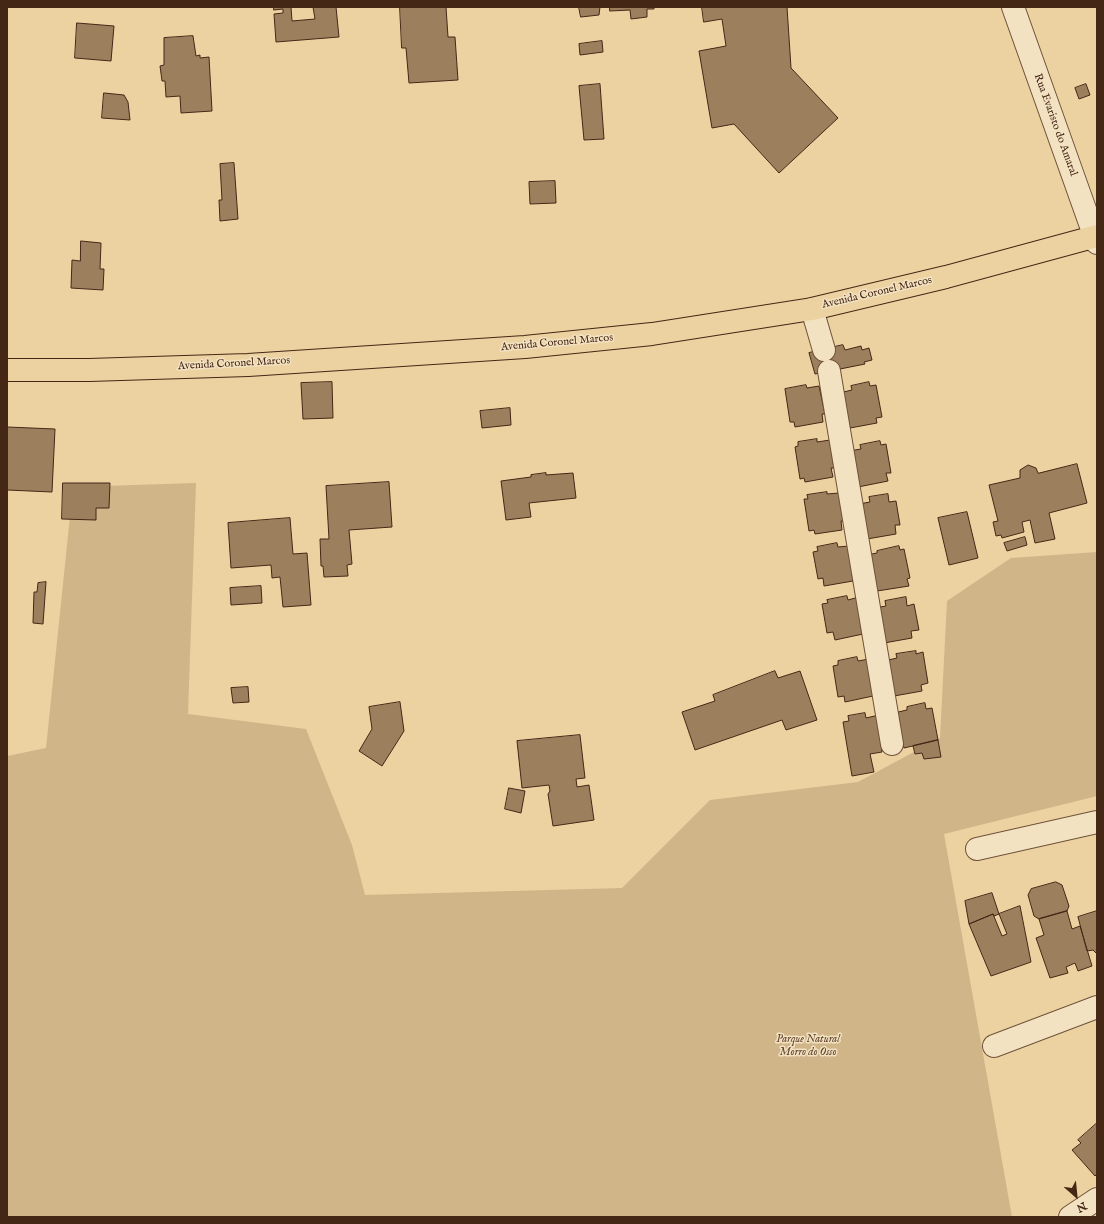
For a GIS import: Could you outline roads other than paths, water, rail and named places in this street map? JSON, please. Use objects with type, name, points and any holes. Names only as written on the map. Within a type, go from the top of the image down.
[{"type":"main road","name":"Avenida Coronel Marcos","points":[[7,370],[88,370],[248,365],[525,347],[652,334],[812,309],[1096,239]]},
{"type":"street","name":"Rua Evaristo do Amaral","points":[[1013,7],[1096,239]]},
{"type":"street","points":[[812,309],[824,350]]},
{"type":"street","points":[[829,371],[892,744]]},
{"type":"street","points":[[977,849],[1097,822]]},
{"type":"street","points":[[994,1046],[1097,1007]]},
{"type":"street","points":[[1070,1217],[1097,1199]]},
{"type":"park label","name":"Parque Natural Morro do Osso","points":[[808,1046]]}]
